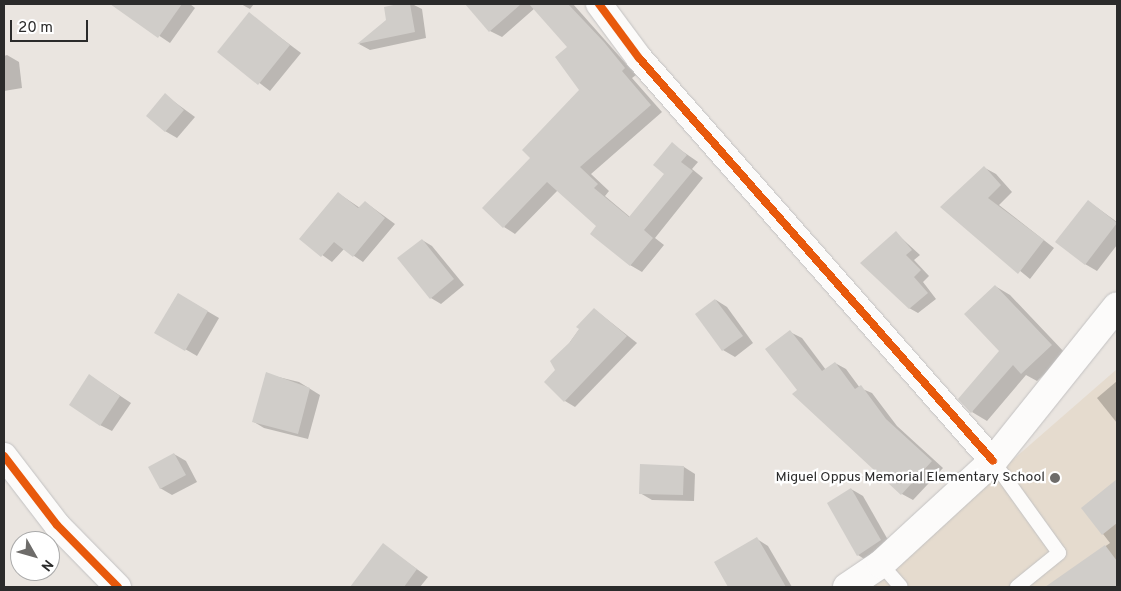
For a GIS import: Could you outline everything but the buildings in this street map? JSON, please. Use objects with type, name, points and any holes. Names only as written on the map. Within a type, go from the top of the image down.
[{"type":"main road","points":[[847,587],[881,564],[993,461],[1117,306]]},
{"type":"street","points":[[600,4],[639,58],[993,461]]},
{"type":"street","points":[[4,456],[58,525],[118,587]]},
{"type":"lane","points":[[993,461],[1059,552],[1017,587]]},
{"type":"lane","points":[[881,564],[901,587]]},
{"type":"shaded area","name":"Miguel Oppus Memorial Elementary School","points":[[1117,369],[1117,587],[867,587]]},
{"type":"cycle path","points":[[599,4],[639,58],[993,461]]},
{"type":"cycle path","points":[[4,456],[57,525],[118,587]]},
{"type":"place","name":"Miguel Oppus Memorial Elementary School","points":[[1055,478]]}]
